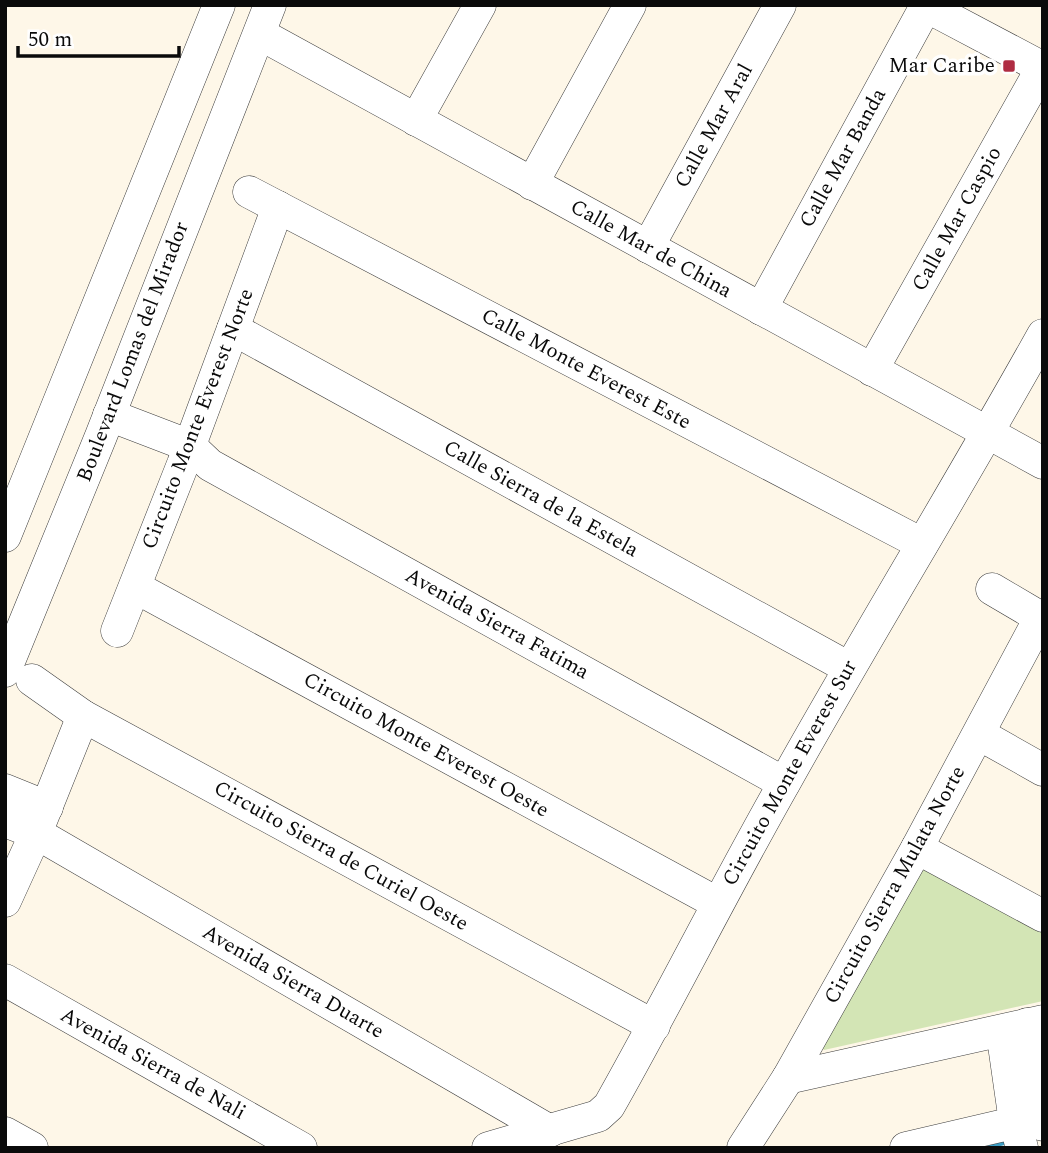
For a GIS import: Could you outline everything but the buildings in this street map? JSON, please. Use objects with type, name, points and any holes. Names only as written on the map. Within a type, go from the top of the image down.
[{"type":"street","points":[[416,120],[480,5]]},
{"type":"street","points":[[532,184],[631,5]]},
{"type":"street","name":"Calle Mar Aral","points":[[648,247],[780,5]]},
{"type":"street","points":[[925,6],[1042,68]]},
{"type":"street","name":"Calle Mar Banda","points":[[761,309],[925,6]]},
{"type":"street","points":[[5,536],[89,329],[209,9]]},
{"type":"street","name":"Calle Mar de China","points":[[265,20],[416,120],[1043,463]]},
{"type":"street","name":"Boulevard Lomas del Mirador","points":[[18,675],[134,348],[265,20]]},
{"type":"street","name":"Calle Mar Caspio","points":[[872,370],[1042,68]]},
{"type":"street","name":"Calle Monte Everest Este","points":[[249,192],[922,544]]},
{"type":"street","name":"Circuito Monte Everest Norte","points":[[117,631],[194,459],[233,329],[278,207]]},
{"type":"street","points":[[89,329],[134,348]]},
{"type":"street","name":"Calle Sierra de la Estela","points":[[233,329],[849,668]]},
{"type":"street","name":"Circuito Monte Everest Sur","points":[[550,1131],[598,1116],[609,1105],[784,783],[1043,335]]},
{"type":"street","name":"Avenida Sierra Fatima","points":[[105,426],[194,459],[784,783]]},
{"type":"street","name":"Circuito Monte Everest Oeste","points":[[135,587],[718,903]]},
{"type":"street","points":[[992,589],[1042,619]]},
{"type":"street","name":"Circuito Sierra Mulata Norte","points":[[743,1148],[788,1078],[1042,619]]},
{"type":"street","name":"Circuito Sierra de Curiel Oeste","points":[[18,675],[83,716],[654,1026]]},
{"type":"street","points":[[5,901],[83,716]]},
{"type":"street","points":[[979,734],[1043,770]]},
{"type":"street","points":[[5,790],[41,820]]},
{"type":"street","points":[[5,821],[41,820]]},
{"type":"street","name":"Avenida Sierra Duarte","points":[[41,820],[550,1131]]},
{"type":"street","points":[[917,848],[1043,916]]},
{"type":"street","name":"Avenida Sierra de Nali","points":[[5,980],[301,1148]]},
{"type":"street","points":[[788,1078],[1024,1025],[1033,1125],[906,1148]]},
{"type":"street","points":[[488,1148],[550,1131]]},
{"type":"street","points":[[5,1133],[32,1148]]},
{"type":"green space","points":[[920,864],[1043,931],[1043,1001],[824,1050],[820,1045]]},
{"type":"waterway","points":[[980,1148],[1012,1140]]},
{"type":"place","name":"Mar Caribe","points":[[1009,66]]}]
